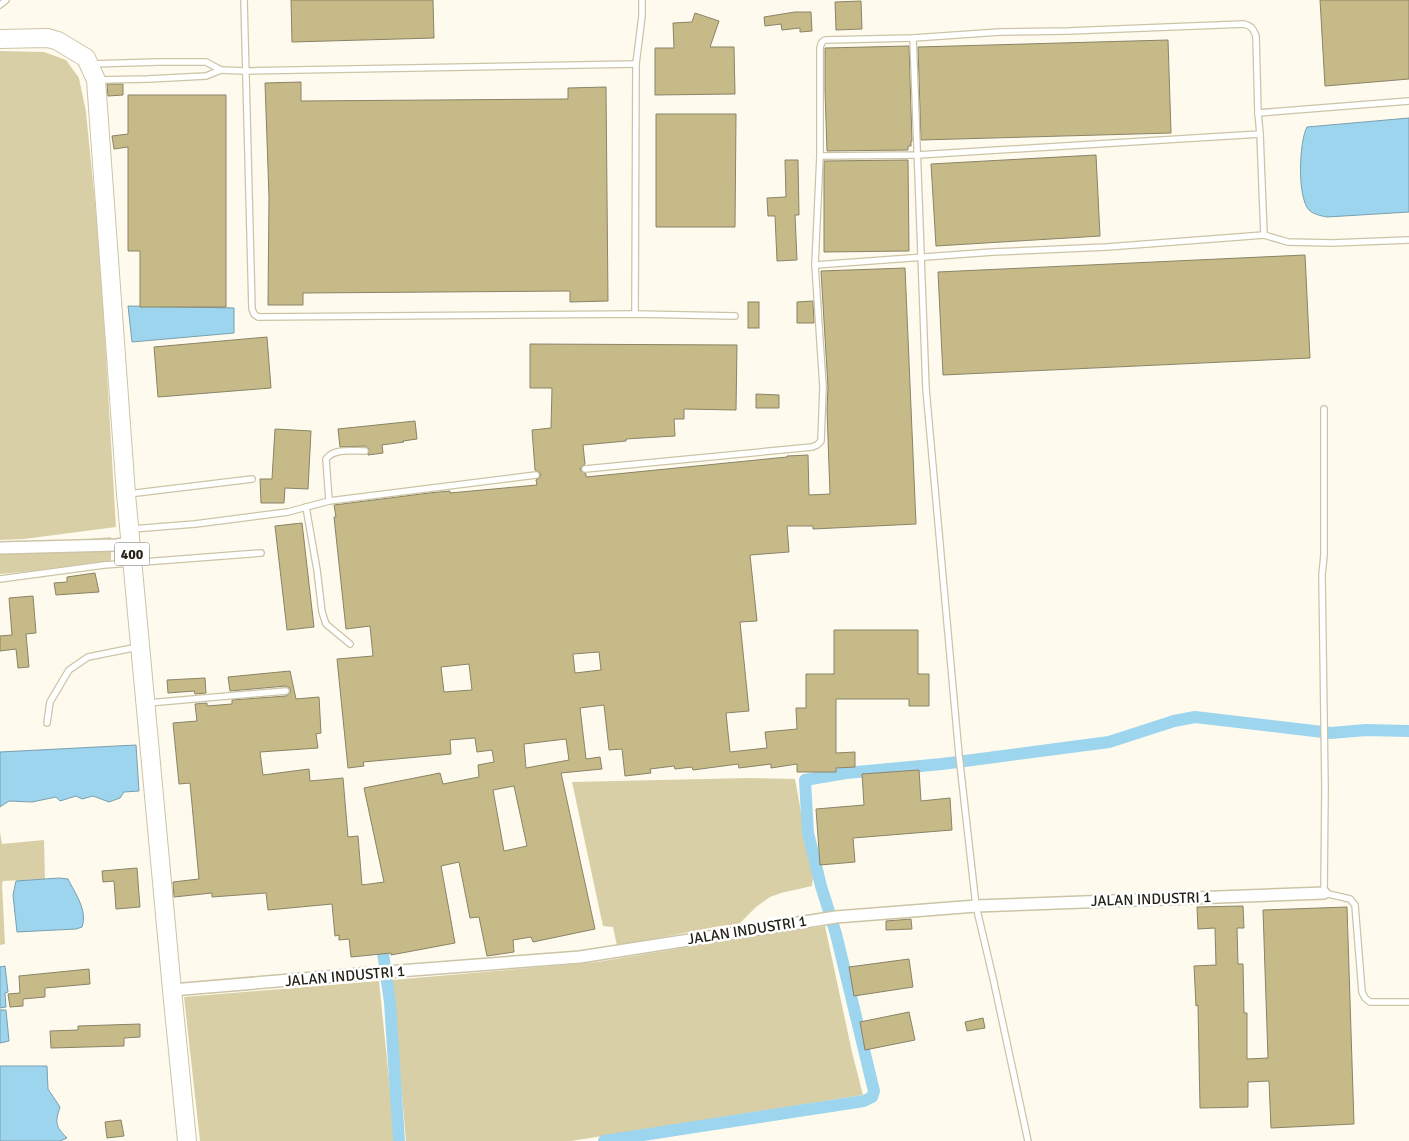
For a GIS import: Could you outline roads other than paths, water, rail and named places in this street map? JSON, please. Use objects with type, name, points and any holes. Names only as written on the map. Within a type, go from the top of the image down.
[{"type":"main road","name":"400","points":[[0,39],[40,38],[53,40],[86,58],[96,80],[126,494],[184,1139]]},
{"type":"street","points":[[0,548],[106,545],[130,536]]},
{"type":"street","name":"JALAN INDUSTRI 1","points":[[172,990],[580,957],[832,917],[976,906],[1324,893]]},
{"type":"lane","points":[[0,5],[6,0]]},
{"type":"lane","points":[[244,0],[252,309],[258,317],[635,314],[735,316]]},
{"type":"lane","points":[[635,314],[636,64],[642,0]]},
{"type":"lane","points":[[586,469],[812,447],[821,442],[823,387],[815,265],[820,156],[820,55],[822,42],[829,39],[913,38],[1000,32],[1244,24],[1251,26],[1256,36],[1264,235]]},
{"type":"lane","points":[[913,38],[926,390],[959,755],[976,906],[1028,1141]]},
{"type":"lane","points":[[88,64],[206,62],[221,70]]},
{"type":"lane","points":[[96,80],[206,76],[221,70],[636,64]]},
{"type":"lane","points":[[1258,113],[1409,101]]},
{"type":"lane","points":[[820,156],[917,155],[1260,134]]},
{"type":"lane","points":[[815,265],[1264,235],[1288,242],[1409,240]]},
{"type":"lane","points":[[1324,409],[1322,575],[1324,893],[1350,899],[1355,906],[1362,992],[1365,998],[1370,1002],[1409,1002]]},
{"type":"lane","points":[[329,501],[326,459],[336,452],[365,451]]},
{"type":"lane","points":[[130,536],[288,512],[329,501],[536,475]]},
{"type":"lane","points":[[126,494],[252,479]]},
{"type":"lane","points":[[306,507],[322,612],[326,624],[350,644]]},
{"type":"lane","points":[[0,579],[104,565],[261,553]]},
{"type":"lane","points":[[48,723],[50,702],[69,670],[88,658],[140,647]]},
{"type":"lane","points":[[146,703],[286,691]]},
{"type":"water","points":[[1409,118],[1409,212],[1327,217],[1315,214],[1309,210],[1302,194],[1300,169],[1302,144],[1307,127]]},
{"type":"water","points":[[128,306],[234,308],[234,333],[132,342]]},
{"type":"water","points":[[136,745],[139,791],[124,792],[120,798],[109,802],[93,796],[82,799],[76,796],[60,801],[56,797],[32,802],[9,801],[0,807],[0,752]]},
{"type":"water","points":[[68,879],[77,896],[82,908],[82,927],[76,929],[17,932],[13,895],[16,881]]},
{"type":"water","points":[[5,966],[8,992],[5,993],[6,1007],[0,1008],[0,967]]},
{"type":"water","points":[[0,1010],[6,1010],[9,1041],[0,1043]]},
{"type":"water","points":[[0,1066],[47,1066],[48,1089],[60,1107],[57,1124],[67,1138],[60,1141],[0,1141]]},
{"type":"waterway","points":[[604,1141],[864,1101],[872,1097],[874,1091],[836,934],[821,886],[808,833],[805,780],[846,773],[942,764],[1109,742],[1174,721],[1195,717],[1331,733],[1366,730],[1409,731]]},
{"type":"waterway","points":[[381,939],[390,1002],[399,1141]]}]
